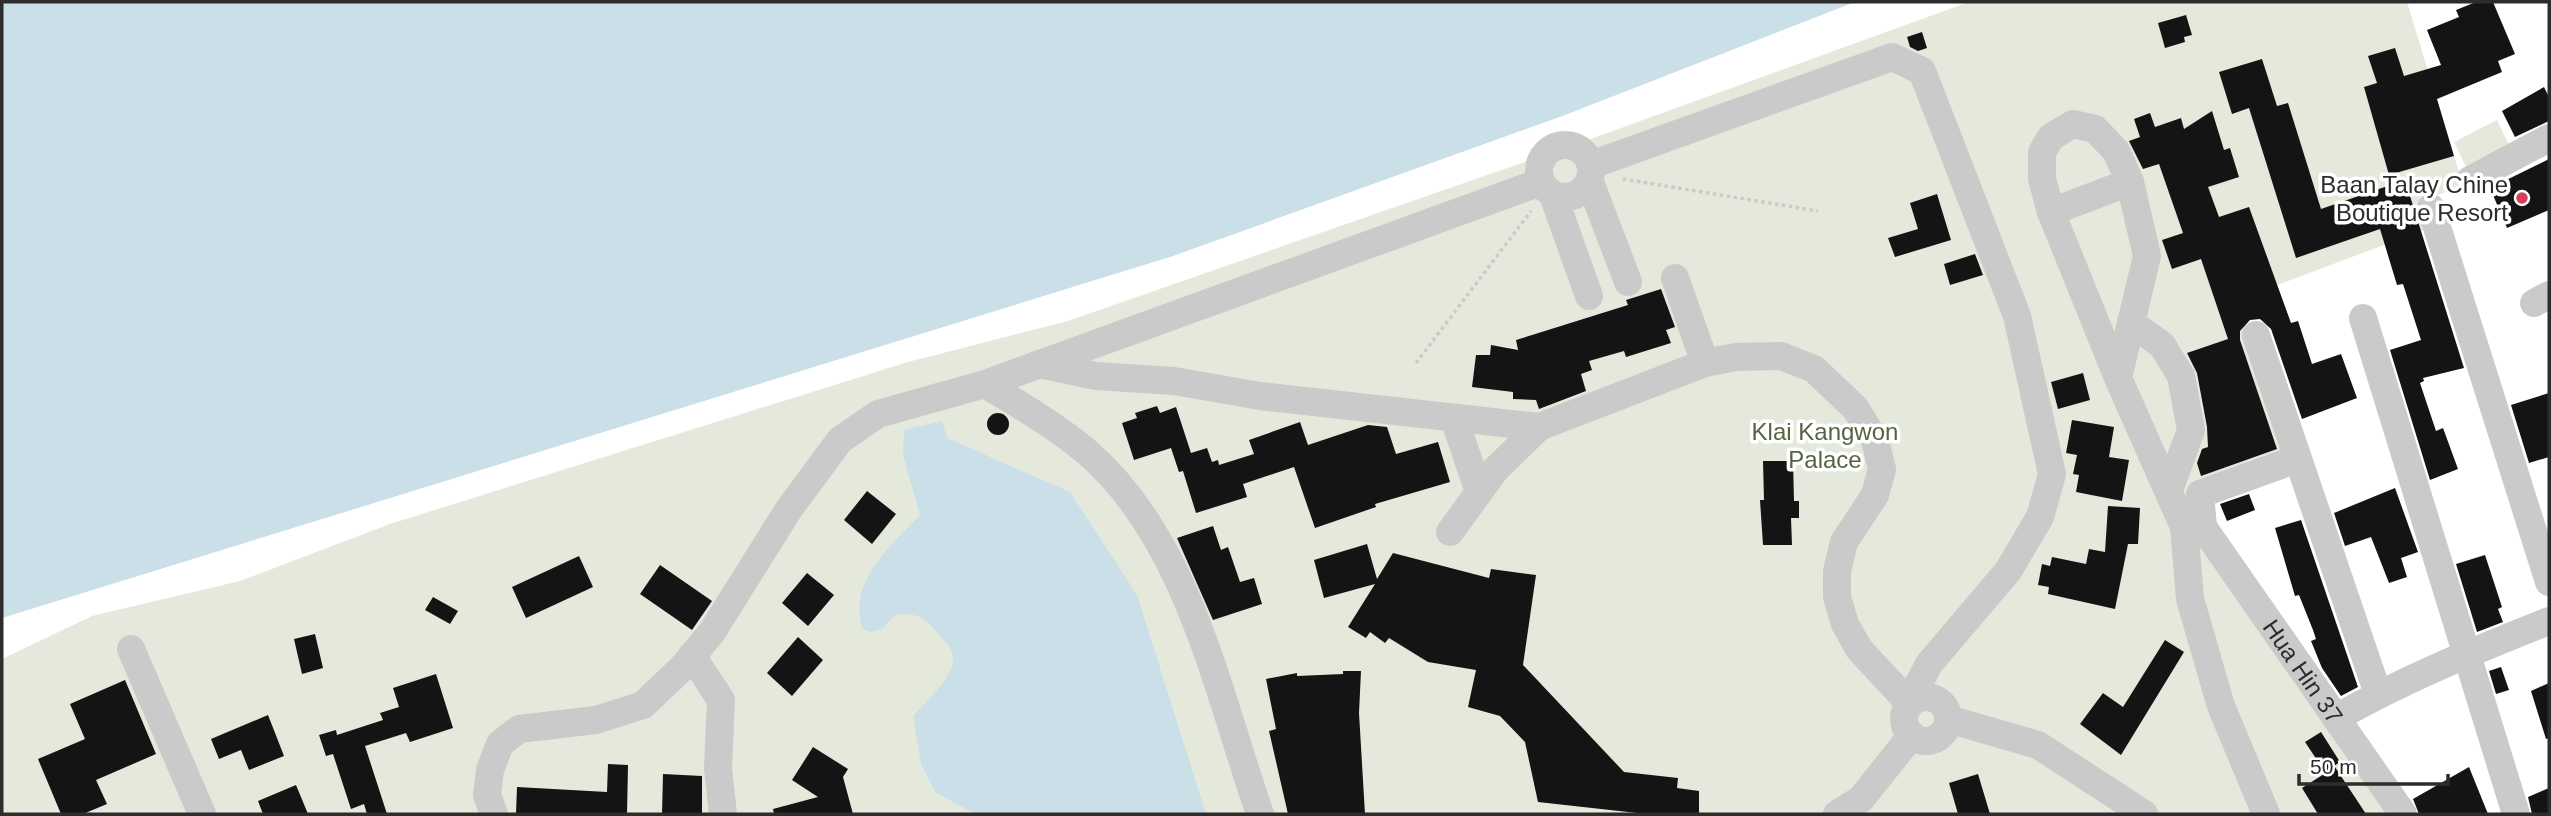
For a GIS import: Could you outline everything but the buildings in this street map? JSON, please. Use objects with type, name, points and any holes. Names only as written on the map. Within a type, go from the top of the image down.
[{"type":"street","points":[[494,814],[487,795],[490,770],[500,744],[519,729],[596,720],[643,705],[712,632],[789,509],[840,440],[878,414],[985,384],[1547,189],[1568,198],[1577,196],[1591,174],[1892,58],[1923,71],[2017,316],[2052,474],[2040,517],[2008,572],[1929,664],[1919,682],[1905,722],[1912,735],[1922,740],[1936,738],[1945,729],[1948,719],[1942,703],[1929,697],[1914,701]]},
{"type":"street","points":[[2118,378],[2147,256],[2130,182],[2116,151],[2095,129],[2073,124],[2051,137],[2042,152],[2042,179],[2051,212],[2118,378],[2184,527],[2190,599],[2221,706],[2266,814]]},
{"type":"street","points":[[2470,180],[2549,138]]},
{"type":"street","points":[[1589,296],[1547,189],[1541,160],[1554,147],[1572,146],[1581,150],[1628,282]]},
{"type":"street","points":[[2051,212],[2130,182]]},
{"type":"street","points":[[2431,208],[2549,582]]},
{"type":"street","points":[[1675,278],[1705,363]]},
{"type":"street","points":[[2363,318],[2516,814]]},
{"type":"street","points":[[2130,323],[2162,345],[2180,376],[2191,430],[2169,490]]},
{"type":"street","points":[[2256,335],[2378,694]]},
{"type":"street","points":[[1450,532],[1495,470],[1539,427],[1705,363],[1736,356],[1781,356],[1814,369],[1855,408],[1875,440],[1882,469],[1875,495],[1844,542],[1837,571],[1837,597],[1845,624],[1859,649],[1914,701]]},
{"type":"street","points":[[1039,364],[1096,376],[1174,381],[1261,397],[1539,427]]},
{"type":"street","points":[[985,384],[1045,420],[1088,454],[1133,504],[1174,568],[1233,728],[1261,814]]},
{"type":"street","points":[[1454,418],[1479,492]]},
{"type":"street","name":"Hua Hin 37","points":[[2297,459],[2200,494],[2203,527],[2403,814]]},
{"type":"street","points":[[2336,718],[2378,694],[2465,654],[2549,621]]},
{"type":"street","points":[[131,649],[202,814]]},
{"type":"street","points":[[692,656],[721,700],[718,768],[723,814]]},
{"type":"street","points":[[1948,719],[2038,745],[2144,814]]},
{"type":"street","points":[[1837,814],[1861,799],[1912,735]]},
{"type":"path","points":[[1591,174],[1818,211]]},
{"type":"path","points":[[1416,363],[1547,189]]},
{"type":"green space","name":"Klai Kangwon Palace","points":[[1969,2],[2407,2],[2463,185],[2423,201],[2432,227],[2237,300],[2290,456],[2189,489],[2387,814],[2,814],[2,659],[92,616],[240,581],[390,524],[908,362],[1068,321],[1530,160],[1554,140],[1568,138],[1585,141]]},
{"type":"green space","points":[[2497,120],[2511,149],[2468,171],[2454,142]]},
{"type":"water","points":[[2,2],[1855,2],[1565,115],[1173,256],[2,618]]},
{"type":"water","points":[[942,421],[947,438],[1070,492],[1137,595],[1206,814],[975,814],[935,792],[921,764],[913,716],[949,673],[953,657],[951,649],[930,625],[917,616],[895,615],[883,628],[871,632],[863,629],[859,612],[866,580],[885,552],[920,515],[903,455],[904,430]]},
{"type":"place","name":"Baan Talay Chine Boutique Resort","points":[[2522,198]]}]
